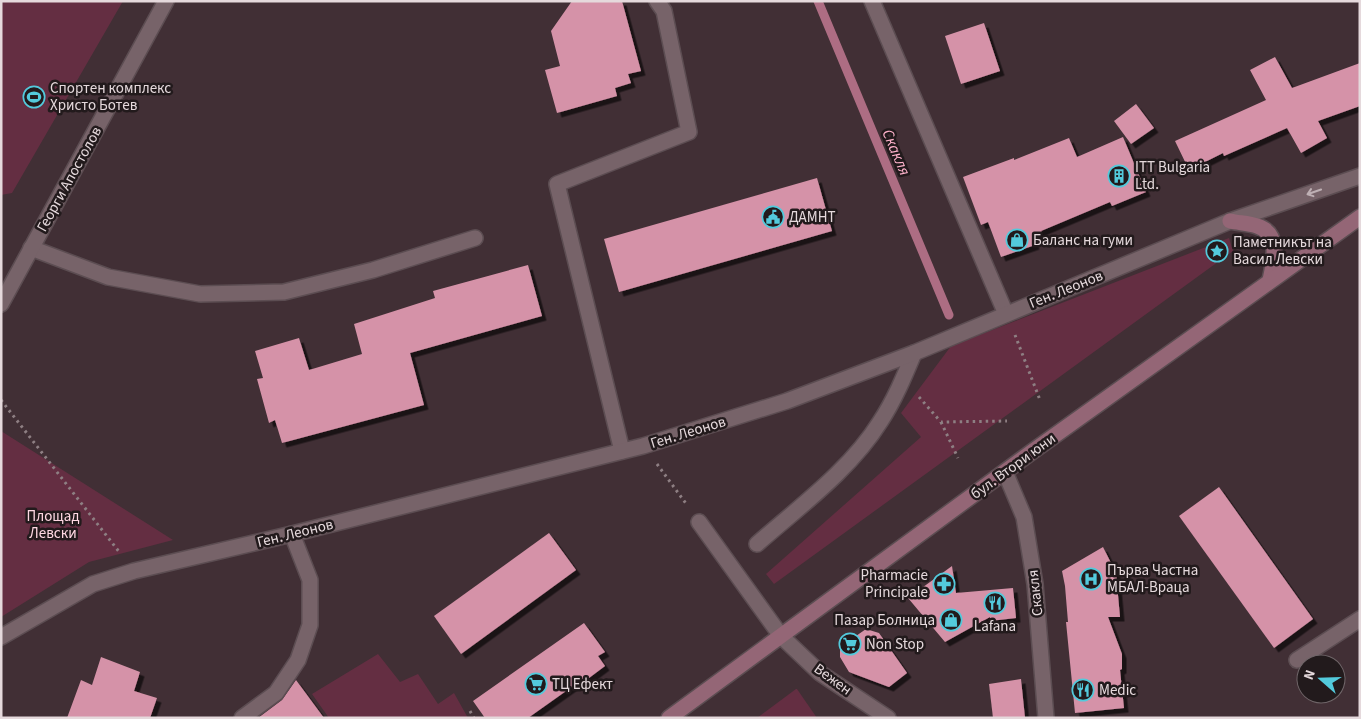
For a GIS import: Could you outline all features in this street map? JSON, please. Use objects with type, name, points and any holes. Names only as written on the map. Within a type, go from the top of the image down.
[{"type":"street","name":"Георги Апостолов","points":[[1,304],[166,1]]},
{"type":"street","points":[[622,451],[557,184],[689,132],[664,11],[657,1]]},
{"type":"street","points":[[872,1],[1006,314]]},
{"type":"street","name":"Ген. Леонов","points":[[1,637],[93,584],[134,571],[292,534],[643,446],[787,401],[914,353],[1230,221],[1360,176]]},
{"type":"street","name":"бул. Втори юни","points":[[669,718],[1005,472],[1360,217]]},
{"type":"street","points":[[1230,221],[1259,226],[1270,233],[1274,250],[1274,264],[1270,280]]},
{"type":"street","points":[[32,248],[108,277],[200,294],[284,292],[374,270],[476,238]]},
{"type":"street","points":[[757,544],[848,464],[880,424],[914,353]]},
{"type":"street","name":"Скакля","points":[[1005,472],[1024,517],[1035,584],[1046,718]]},
{"type":"street","name":"Вежен","points":[[699,522],[781,636],[820,673],[888,718]]},
{"type":"street","points":[[242,718],[276,693],[298,660],[310,625],[310,580],[292,534]]},
{"type":"street","points":[[1306,654],[1360,619]]},
{"type":"path","points":[[1006,314],[1040,400]]},
{"type":"path","points":[[894,398],[918,396],[941,422],[958,458]]},
{"type":"path","points":[[1,400],[134,571]]},
{"type":"path","points":[[941,422],[1007,421]]},
{"type":"path","points":[[643,446],[699,522]]},
{"type":"path","points":[[470,711],[474,718]]},
{"type":"green space","name":"Спортен комплекс Христо Ботев","points":[[1,1],[123,1],[12,193],[1,195]]},
{"type":"green space","points":[[1229,238],[1233,251],[774,584],[766,574],[921,437],[901,413],[951,346]]},
{"type":"green space","name":"Площад Левски","points":[[1,431],[173,540],[89,562],[1,617]]},
{"type":"green space","points":[[378,654],[400,682],[418,674],[438,704],[454,693],[468,718],[329,718],[312,694]]},
{"type":"green space","points":[[796,689],[817,718],[757,718]]},
{"type":"building","points":[[572,1],[622,1],[641,71],[628,74],[631,83],[615,88],[617,96],[557,113],[545,70],[560,66],[551,31]]},
{"type":"building","points":[[984,23],[1000,71],[961,84],[945,36]]},
{"type":"building","points":[[1275,57],[1292,88],[1360,63],[1360,106],[1318,121],[1327,138],[1301,153],[1287,128],[1224,156],[1223,153],[1189,170],[1175,141],[1266,100],[1250,70]]},
{"type":"building","points":[[1136,104],[1154,128],[1131,144],[1114,121]]},
{"type":"building","points":[[1123,137],[1146,192],[1112,206],[1110,202],[1041,231],[1042,233],[1032,237],[1035,245],[1001,257],[988,222],[981,225],[963,177],[1014,158],[1014,160],[1069,138],[1077,157]]},
{"type":"building","points":[[817,178],[832,231],[619,292],[604,239]]},
{"type":"building","points":[[528,265],[542,316],[410,353],[424,405],[282,443],[275,420],[269,423],[257,379],[263,378],[255,351],[299,338],[309,370],[362,354],[354,324],[435,298],[433,291]]},
{"type":"building","points":[[1219,487],[1313,619],[1274,648],[1179,516]]},
{"type":"building","points":[[549,533],[576,570],[461,654],[434,616]]},
{"type":"building","points":[[1103,547],[1116,573],[1120,617],[1108,617],[1122,654],[1122,669],[1120,670],[1124,708],[1075,713],[1066,622],[1068,622],[1065,586],[1062,571]]},
{"type":"building","points":[[952,566],[956,593],[1013,588],[1016,618],[990,621],[990,617],[945,642],[908,598]]},
{"type":"building","points":[[584,623],[605,652],[598,656],[605,666],[585,681],[583,679],[528,718],[485,718],[473,701]]},
{"type":"building","points":[[866,629],[879,633],[907,673],[889,687],[849,672],[840,657],[840,644],[846,643]]},
{"type":"building","points":[[101,657],[140,672],[134,691],[157,698],[150,718],[67,718],[81,680],[92,685]]},
{"type":"building","points":[[1021,679],[1025,718],[993,718],[989,684]]},
{"type":"building","points":[[296,680],[324,718],[258,718],[282,700]]},
{"type":"waterway","name":"Скакля","points":[[818,1],[949,315]]},
{"type":"place","name":"Спортен комплекс Христо Ботев","points":[[34,97]]},
{"type":"place","name":"ITT Bulgaria Ltd.","points":[[1119,176]]},
{"type":"place","name":"ДАМНТ","points":[[773,217]]},
{"type":"place","name":"Баланс на гуми","points":[[1017,240]]},
{"type":"place","name":"Паметникът на Васил Левски","points":[[1217,251]]},
{"type":"place","name":"Първа Частна МБАЛ-Враца","points":[[1091,579]]},
{"type":"place","name":"Pharmacie Principale","points":[[944,584]]},
{"type":"place","name":"Lafana","points":[[995,603]]},
{"type":"place","name":"Пазар Болница","points":[[951,620]]},
{"type":"place","name":"Non Stop","points":[[850,644]]},
{"type":"place","name":"ТЦ Ефект","points":[[536,684]]},
{"type":"place","name":"Medic","points":[[1083,690]]}]
